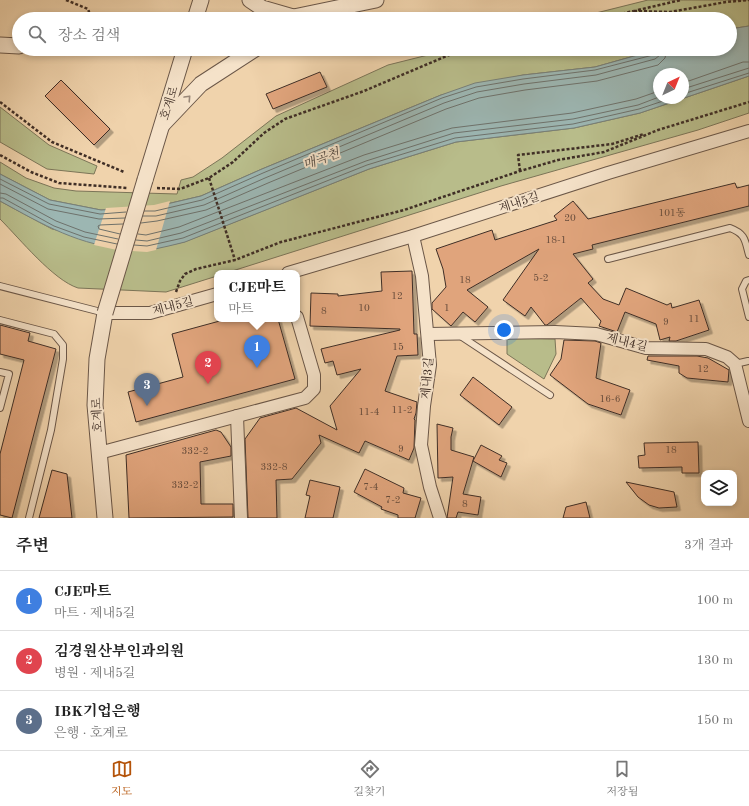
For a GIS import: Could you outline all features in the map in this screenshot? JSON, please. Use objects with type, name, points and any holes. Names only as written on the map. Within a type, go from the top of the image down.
[{"type":"street","points":[[197,12],[201,0]]},
{"type":"street","points":[[250,0],[262,8],[278,12]]},
{"type":"street","points":[[320,12],[376,0]]},
{"type":"street","points":[[0,45],[12,46]]},
{"type":"street","name":"호계로","points":[[105,518],[95,405],[97,359],[105,313],[183,56]]},
{"type":"street","points":[[161,126],[201,84],[244,56]]},
{"type":"street","name":"제내5길","points":[[298,270],[413,236],[608,173],[749,131]]},
{"type":"street","name":"제내3길","points":[[413,236],[422,276],[430,365],[424,406],[421,445],[430,487],[440,518]]},
{"type":"street","name":"제내5길","points":[[105,313],[150,313],[214,295]]},
{"type":"street","points":[[99,453],[305,398],[314,389],[314,374],[298,322]]},
{"type":"street","name":"제내4길","points":[[428,334],[555,332],[596,334],[646,348],[706,350],[727,357],[735,364]]},
{"type":"street","points":[[735,364],[749,421]]},
{"type":"street","points":[[237,416],[241,518]]},
{"type":"lane","points":[[608,259],[730,228],[739,231],[744,237],[749,255]]},
{"type":"lane","points":[[749,280],[742,289],[749,317]]},
{"type":"lane","points":[[0,286],[105,313]]},
{"type":"lane","points":[[0,320],[54,334],[63,345],[63,359],[51,430],[29,518]]},
{"type":"lane","points":[[457,334],[550,395]]},
{"type":"lane","points":[[735,364],[749,361]]},
{"type":"lane","points":[[0,372],[9,374],[0,408]]},
{"type":"path","points":[[66,0],[88,9],[89,12]]},
{"type":"path","points":[[630,12],[681,0]]},
{"type":"path","points":[[634,11],[670,12],[726,2],[749,0]]},
{"type":"path","points":[[0,155],[31,172],[60,183],[144,185],[180,189],[209,178],[233,162],[264,133],[285,119],[364,91],[447,56]]},
{"type":"path","points":[[0,102],[52,142],[124,172]]},
{"type":"path","points":[[520,171],[518,155],[612,144],[749,102]]},
{"type":"path","points":[[174,296],[180,281],[185,274],[196,269],[235,260],[281,242],[404,210],[520,171],[558,160],[604,152],[658,130]]},
{"type":"path","points":[[209,178],[235,260]]},
{"type":"green space","points":[[648,0],[749,0],[749,26],[737,28],[737,12],[600,12]]},
{"type":"green space","points":[[424,56],[634,56],[595,67],[523,75],[441,95],[262,169],[201,196],[154,207],[101,210],[50,200],[0,174],[0,162],[26,178],[54,188],[76,191],[177,194],[181,180],[193,177],[222,158],[276,116],[388,65]]},
{"type":"green space","points":[[749,76],[749,113],[698,130],[501,186],[235,270],[214,270],[214,277],[166,292],[78,288],[68,284],[58,277],[27,248],[0,219],[0,201],[52,229],[147,250],[184,242],[369,169],[456,142],[574,128],[640,113],[667,104],[689,104],[689,96]]},
{"type":"green space","points":[[0,107],[49,145],[97,166],[94,174],[47,169],[0,142]]},
{"type":"green space","points":[[507,338],[555,339],[556,354],[544,379],[507,354]]},
{"type":"water","name":"매곡천","points":[[749,26],[749,76],[689,96],[689,68],[653,68],[653,104],[667,104],[640,113],[574,128],[456,142],[369,169],[185,242],[149,250],[95,244],[62,233],[0,201],[0,174],[50,200],[101,210],[154,207],[201,196],[262,169],[441,95],[475,83],[523,75],[595,67],[634,56],[737,56],[737,28]]},
{"type":"pier","points":[[170,201],[156,250],[147,252],[117,250],[94,245],[106,208],[154,205]]},
{"type":"building","points":[[320,72],[327,87],[273,109],[266,94]]},
{"type":"building","points":[[61,80],[110,129],[94,145],[45,96]]},
{"type":"building","points":[[735,183],[737,188],[749,185],[749,206],[592,245],[593,249],[573,254],[593,279],[588,283],[603,299],[619,305],[626,288],[667,305],[671,303],[672,308],[699,300],[709,330],[676,341],[669,341],[670,337],[660,340],[656,324],[625,312],[617,332],[599,326],[601,321],[581,298],[547,325],[545,325],[531,307],[525,316],[503,300],[539,249],[467,290],[488,307],[475,322],[463,312],[451,326],[432,309],[432,303],[446,287],[443,269],[436,249],[492,230],[495,240],[557,220],[554,216],[573,201],[588,219]]},
{"type":"building","points":[[412,271],[414,334],[417,334],[418,355],[397,356],[385,391],[417,402],[414,419],[414,448],[409,460],[365,441],[359,453],[319,435],[321,443],[292,479],[276,480],[277,518],[248,518],[245,439],[260,418],[296,408],[337,430],[330,406],[361,369],[337,375],[333,361],[325,363],[321,349],[400,330],[310,326],[311,293],[338,294],[338,296],[382,291],[381,272]]},
{"type":"building","points":[[216,322],[279,322],[295,379],[136,422],[128,392],[183,377],[172,334]]},
{"type":"building","points":[[0,325],[30,333],[28,341],[56,349],[12,518],[0,515],[0,454],[24,360],[0,354]]},
{"type":"building","points":[[564,340],[595,341],[601,343],[596,378],[630,390],[621,415],[588,404],[550,375],[561,359]]},
{"type":"building","points":[[648,356],[697,356],[708,358],[729,370],[728,382],[687,378],[679,373],[679,366],[647,360]]},
{"type":"building","points":[[473,377],[512,407],[499,425],[460,395]]},
{"type":"building","points":[[437,424],[453,428],[451,450],[474,457],[463,494],[481,497],[478,515],[458,512],[456,518],[447,518],[453,477],[438,478]]},
{"type":"building","points":[[216,430],[221,432],[231,447],[231,456],[200,462],[201,504],[233,504],[233,517],[129,518],[126,455]]},
{"type":"building","points":[[698,442],[699,473],[682,473],[682,467],[639,468],[638,456],[645,455],[644,443]]},
{"type":"building","points":[[481,445],[502,456],[499,460],[507,463],[501,477],[473,461]]},
{"type":"building","points":[[365,469],[404,488],[403,493],[421,498],[415,518],[398,518],[398,515],[381,509],[382,507],[354,492]]},
{"type":"building","points":[[52,470],[67,474],[72,518],[39,518]]},
{"type":"building","points":[[310,480],[340,487],[333,518],[305,518],[310,496],[306,495]]},
{"type":"building","points":[[626,482],[674,492],[677,507],[659,508],[649,505],[638,497]]},
{"type":"building","points":[[586,502],[590,518],[563,518],[566,507]]},
{"type":"place","name":"CJE마트","points":[[257,368]]},
{"type":"place","name":"김경원산부인과의원","points":[[208,384]]},
{"type":"place","name":"IBK기업은행","points":[[147,406]]}]
